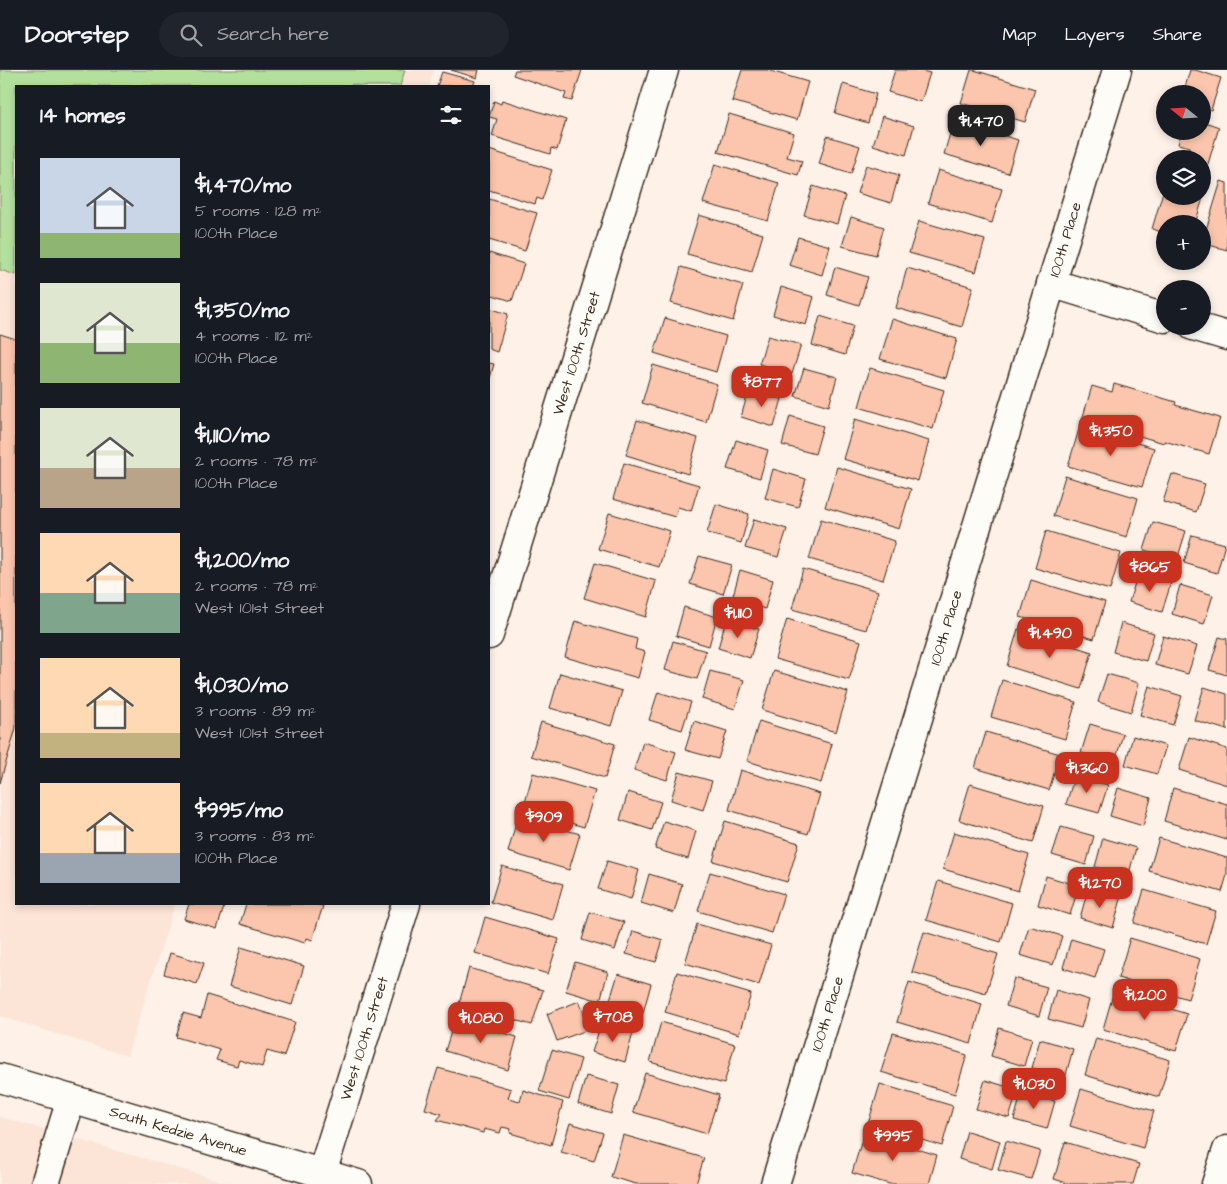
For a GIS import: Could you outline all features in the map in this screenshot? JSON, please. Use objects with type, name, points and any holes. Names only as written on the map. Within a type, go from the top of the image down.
[{"type":"street","name":"West 100th Street","points":[[490,632],[664,70]]},
{"type":"street","name":"100th Place","points":[[775,1184],[1117,70]]},
{"type":"street","points":[[1051,283],[1156,315]]},
{"type":"street","points":[[1211,331],[1227,336]]},
{"type":"street","name":"West 100th Street","points":[[322,1173],[406,905]]},
{"type":"street","name":"South Kedzie Avenue","points":[[0,1078],[358,1184]]},
{"type":"street","points":[[45,1184],[70,1099]]},
{"type":"street","points":[[1216,1184],[1227,1150]]},
{"type":"shaded area","points":[[0,70],[434,70],[429,85],[15,85],[15,905],[175,905],[127,1056],[0,1016]]},
{"type":"shaded area","points":[[0,1117],[232,1184],[0,1184]]},
{"type":"green space","points":[[0,70],[405,70],[400,85],[15,85],[15,275],[0,270]]},
{"type":"building","points":[[451,70],[479,70],[477,78]]},
{"type":"building","points":[[515,70],[582,70],[572,101],[564,99],[566,93],[513,75]]},
{"type":"building","points":[[742,70],[767,70],[808,82],[797,120],[732,101]]},
{"type":"building","points":[[895,70],[918,70],[930,73],[921,102],[888,92]]},
{"type":"building","points":[[971,70],[1035,89],[1025,122],[961,103]]},
{"type":"building","points":[[1190,70],[1221,78],[1211,110],[1211,85],[1186,85]]},
{"type":"building","points":[[442,72],[475,81],[473,85],[437,85]]},
{"type":"building","points":[[843,84],[876,94],[868,123],[835,113]]},
{"type":"building","points":[[502,100],[566,120],[557,150],[551,148],[550,154],[492,136],[497,119],[490,117],[490,114],[494,101],[501,104]]},
{"type":"building","points":[[729,114],[794,133],[787,157],[802,161],[798,175],[718,152]]},
{"type":"building","points":[[882,116],[914,126],[906,155],[873,145]]},
{"type":"building","points":[[954,120],[1018,140],[1008,173],[944,154]]},
{"type":"building","points":[[1211,124],[1219,127],[1211,154],[1211,150],[1189,150],[1190,147],[1178,144],[1179,140],[1211,140]]},
{"type":"building","points":[[827,136],[860,146],[851,174],[819,164]]},
{"type":"building","points":[[490,150],[552,170],[542,200],[537,198],[535,204],[490,190]]},
{"type":"building","points":[[715,164],[779,183],[768,221],[703,203]]},
{"type":"building","points":[[866,165],[899,175],[891,203],[857,193]]},
{"type":"building","points":[[938,170],[1002,189],[992,223],[928,203]]},
{"type":"building","points":[[1221,181],[1227,183],[1227,250],[1211,246],[1211,215]]},
{"type":"building","points":[[813,186],[845,196],[837,224],[804,215]]},
{"type":"building","points":[[490,199],[537,213],[525,251],[490,240]]},
{"type":"building","points":[[1159,205],[1201,205],[1198,215],[1156,215]]},
{"type":"building","points":[[699,215],[763,234],[752,272],[687,254]]},
{"type":"building","points":[[1156,215],[1156,230],[1152,229]]},
{"type":"building","points":[[851,217],[884,227],[876,255],[842,246]]},
{"type":"building","points":[[919,221],[985,240],[976,272],[909,253]]},
{"type":"building","points":[[798,237],[830,246],[822,275],[789,265]]},
{"type":"building","points":[[490,253],[524,264],[512,301],[490,294]]},
{"type":"building","points":[[681,267],[743,285],[733,321],[671,303]]},
{"type":"building","points":[[835,267],[868,277],[859,305],[827,295]]},
{"type":"building","points":[[907,268],[973,287],[962,327],[896,308]]},
{"type":"building","points":[[781,287],[814,297],[806,325],[773,315]]},
{"type":"building","points":[[490,308],[508,314],[497,352],[490,349]]},
{"type":"building","points":[[820,316],[853,326],[845,355],[812,345]]},
{"type":"building","points":[[665,318],[726,336],[716,372],[654,353]]},
{"type":"building","points":[[892,319],[957,339],[946,378],[880,359]]},
{"type":"building","points":[[0,334],[15,339],[15,731],[0,783]]},
{"type":"building","points":[[768,336],[801,345],[792,374],[759,364]]},
{"type":"building","points":[[490,363],[494,364],[490,378]]},
{"type":"building","points":[[653,365],[717,384],[706,422],[642,403]]},
{"type":"building","points":[[804,368],[837,377],[829,406],[795,396]]},
{"type":"building","points":[[870,368],[944,390],[933,429],[859,407]]},
{"type":"building","points":[[1114,384],[1176,402],[1175,405],[1220,418],[1209,454],[1082,420],[1092,386],[1112,392]]},
{"type":"building","points":[[749,389],[782,399],[774,427],[741,417]]},
{"type":"building","points":[[790,416],[823,426],[815,454],[782,445]]},
{"type":"building","points":[[855,419],[929,441],[918,481],[843,459]]},
{"type":"building","points":[[637,420],[698,438],[688,474],[626,455]]},
{"type":"building","points":[[1080,426],[1154,448],[1142,487],[1068,466]]},
{"type":"building","points":[[736,440],[768,450],[760,478],[727,469]]},
{"type":"building","points":[[624,463],[699,485],[691,511],[678,507],[675,517],[613,499]]},
{"type":"building","points":[[837,467],[911,489],[899,529],[825,507]]},
{"type":"building","points":[[773,469],[806,479],[798,507],[765,498]]},
{"type":"building","points":[[1172,474],[1205,484],[1196,512],[1163,502]]},
{"type":"building","points":[[1065,476],[1138,498],[1127,537],[1053,516]]},
{"type":"building","points":[[716,504],[749,514],[741,543],[707,533]]},
{"type":"building","points":[[609,513],[670,531],[659,567],[598,549]]},
{"type":"building","points":[[754,519],[787,529],[778,557],[745,548]]},
{"type":"building","points":[[821,519],[895,541],[883,580],[809,559]]},
{"type":"building","points":[[1153,522],[1186,531],[1177,560],[1144,550]]},
{"type":"building","points":[[1046,531],[1121,553],[1110,590],[1035,568]]},
{"type":"building","points":[[1192,535],[1225,544],[1217,573],[1184,563]]},
{"type":"building","points":[[699,556],[732,565],[723,594],[690,584]]},
{"type":"building","points":[[595,563],[656,581],[646,617],[584,598]]},
{"type":"building","points":[[803,569],[878,591],[866,630],[792,609]]},
{"type":"building","points":[[740,570],[773,580],[765,609],[732,599]]},
{"type":"building","points":[[1138,573],[1171,583],[1162,612],[1129,602]]},
{"type":"building","points":[[1031,580],[1105,602],[1094,639],[1020,617]]},
{"type":"building","points":[[1180,585],[1213,595],[1204,624],[1172,614]]},
{"type":"building","points":[[684,607],[717,617],[709,646],[676,636]]},
{"type":"building","points":[[787,619],[861,641],[849,680],[775,659]]},
{"type":"building","points":[[726,620],[759,629],[750,658],[718,648]]},
{"type":"building","points":[[575,621],[637,639],[635,649],[645,652],[638,678],[565,657]]},
{"type":"building","points":[[1121,623],[1154,633],[1146,661],[1113,652]]},
{"type":"building","points":[[1018,629],[1092,652],[1081,689],[1007,666]]},
{"type":"building","points":[[1163,636],[1197,646],[1188,674],[1155,665]]},
{"type":"building","points":[[1219,637],[1227,639],[1227,675],[1209,670]]},
{"type":"building","points":[[673,641],[706,651],[697,679],[665,670]]},
{"type":"building","points":[[710,671],[744,680],[735,709],[702,699]]},
{"type":"building","points":[[774,671],[848,692],[836,732],[762,710]]},
{"type":"building","points":[[560,673],[622,691],[611,726],[550,708]]},
{"type":"building","points":[[1107,674],[1139,683],[1131,712],[1098,702]]},
{"type":"building","points":[[1002,680],[1076,702],[1065,739],[991,717]]},
{"type":"building","points":[[1149,686],[1182,696],[1173,725],[1140,715]]},
{"type":"building","points":[[1204,687],[1227,694],[1227,730],[1194,720]]},
{"type":"building","points":[[658,692],[691,702],[682,730],[649,720]]},
{"type":"building","points":[[694,721],[727,731],[718,759],[685,750]]},
{"type":"building","points":[[759,721],[832,744],[821,783],[747,761]]},
{"type":"building","points":[[541,722],[615,744],[605,778],[531,756]]},
{"type":"building","points":[[1090,724],[1123,734],[1115,762],[1081,753]]},
{"type":"building","points":[[986,732],[1060,754],[1049,790],[975,768]]},
{"type":"building","points":[[1133,736],[1166,746],[1157,774],[1125,765]]},
{"type":"building","points":[[1189,737],[1227,749],[1227,785],[1179,770]]},
{"type":"building","points":[[643,742],[676,752],[667,780],[634,770]]},
{"type":"building","points":[[740,770],[820,794],[808,834],[729,810]]},
{"type":"building","points":[[679,772],[712,781],[703,810],[671,800]]},
{"type":"building","points":[[533,773],[595,791],[584,827],[523,809]]},
{"type":"building","points":[[1075,775],[1108,785],[1099,813],[1066,804]]},
{"type":"building","points":[[970,784],[1044,806],[1033,843],[959,820]]},
{"type":"building","points":[[1118,788],[1151,798],[1143,826],[1110,816]]},
{"type":"building","points":[[1173,788],[1227,804],[1227,840],[1164,821]]},
{"type":"building","points":[[628,792],[661,802],[652,830],[620,820]]},
{"type":"building","points":[[518,816],[580,834],[569,870],[508,852]]},
{"type":"building","points":[[664,821],[696,831],[688,859],[655,849]]},
{"type":"building","points":[[725,821],[799,843],[787,882],[713,861]]},
{"type":"building","points":[[1061,827],[1094,836],[1086,865],[1052,855]]},
{"type":"building","points":[[954,832],[1029,855],[1018,891],[943,869]]},
{"type":"building","points":[[1103,838],[1136,848],[1128,877],[1095,867]]},
{"type":"building","points":[[1159,838],[1227,858],[1227,875],[1222,892],[1149,871]]},
{"type":"building","points":[[607,861],[639,870],[631,899],[598,889]]},
{"type":"building","points":[[502,866],[563,884],[553,920],[491,902]]},
{"type":"building","points":[[710,872],[784,894],[772,933],[698,911]]},
{"type":"building","points":[[649,874],[682,884],[674,913],[641,903]]},
{"type":"building","points":[[1046,876],[1079,886],[1070,915],[1038,905]]},
{"type":"building","points":[[938,881],[1012,903],[1001,942],[926,920]]},
{"type":"building","points":[[1088,889],[1121,899],[1113,928],[1080,918]]},
{"type":"building","points":[[1144,890],[1216,911],[1206,944],[1134,923]]},
{"type":"building","points":[[189,905],[225,905],[217,929],[184,919]]},
{"type":"building","points":[[246,905],[323,906],[312,940],[307,938],[305,943],[240,924]]},
{"type":"building","points":[[590,912],[624,922],[615,950],[582,940]]},
{"type":"building","points":[[485,917],[559,939],[548,974],[475,953]]},
{"type":"building","points":[[697,924],[771,945],[759,985],[685,963]]},
{"type":"building","points":[[1029,926],[1062,936],[1053,965],[1020,955]]},
{"type":"building","points":[[633,931],[663,940],[656,962],[626,954]]},
{"type":"building","points":[[924,932],[998,954],[986,993],[912,972]]},
{"type":"building","points":[[1130,938],[1200,959],[1188,999],[1118,978]]},
{"type":"building","points":[[1071,939],[1104,949],[1095,978],[1063,968]]},
{"type":"building","points":[[241,947],[304,966],[292,1005],[229,986]]},
{"type":"building","points":[[170,953],[204,963],[197,984],[164,974]]},
{"type":"building","points":[[575,962],[608,972],[600,1001],[566,991]]},
{"type":"building","points":[[469,968],[543,990],[532,1025],[459,1004]]},
{"type":"building","points":[[677,972],[751,994],[739,1034],[665,1012]]},
{"type":"building","points":[[618,974],[651,984],[643,1013],[609,1003]]},
{"type":"building","points":[[1014,978],[1047,987],[1039,1016],[1006,1006]]},
{"type":"building","points":[[909,982],[982,1004],[971,1044],[897,1022]]},
{"type":"building","points":[[1056,990],[1089,1000],[1081,1028],[1048,1019]]},
{"type":"building","points":[[1114,991],[1187,1014],[1176,1051],[1103,1029]]},
{"type":"building","points":[[207,995],[295,1022],[284,1056],[267,1051],[262,1067],[239,1060],[237,1066],[216,1060],[220,1050],[176,1037],[183,1013],[201,1018]]},
{"type":"building","points":[[579,1001],[590,1029],[557,1041],[547,1014]]},
{"type":"building","points":[[455,1019],[517,1037],[508,1070],[445,1051]]},
{"type":"building","points":[[661,1022],[735,1044],[724,1084],[650,1062]]},
{"type":"building","points":[[601,1024],[633,1033],[625,1062],[592,1052]]},
{"type":"building","points":[[999,1028],[1032,1038],[1024,1066],[991,1056]]},
{"type":"building","points":[[893,1033],[967,1055],[955,1094],[881,1072]]},
{"type":"building","points":[[1096,1038],[1170,1060],[1159,1097],[1085,1075]]},
{"type":"building","points":[[1040,1039],[1073,1049],[1065,1078],[1032,1068]]},
{"type":"building","points":[[552,1050],[581,1059],[569,1100],[539,1091]]},
{"type":"building","points":[[438,1068],[511,1089],[508,1098],[520,1101],[523,1090],[563,1102],[551,1145],[510,1133],[511,1129],[502,1127],[500,1133],[484,1129],[483,1133],[437,1120],[442,1114],[425,1109]]},
{"type":"building","points":[[645,1073],[719,1095],[707,1134],[633,1112]]},
{"type":"building","points":[[586,1076],[619,1085],[611,1114],[578,1104]]},
{"type":"building","points":[[985,1080],[1018,1090],[1009,1118],[976,1109]]},
{"type":"building","points":[[880,1084],[953,1106],[942,1146],[868,1124]]},
{"type":"building","points":[[1081,1089],[1154,1111],[1143,1148],[1070,1126]]},
{"type":"building","points":[[1022,1091],[1055,1101],[1047,1129],[1014,1120]]},
{"type":"building","points":[[570,1123],[603,1133],[594,1161],[561,1152]]},
{"type":"building","points":[[967,1131],[1000,1141],[992,1169],[959,1159]]},
{"type":"building","points":[[864,1133],[937,1155],[929,1184],[889,1184],[852,1173]]},
{"type":"building","points":[[623,1135],[704,1158],[696,1184],[636,1184],[611,1177]]},
{"type":"building","points":[[1006,1141],[1040,1151],[1031,1179],[998,1170]]},
{"type":"building","points":[[1065,1142],[1139,1164],[1133,1184],[1070,1184],[1054,1179]]}]
